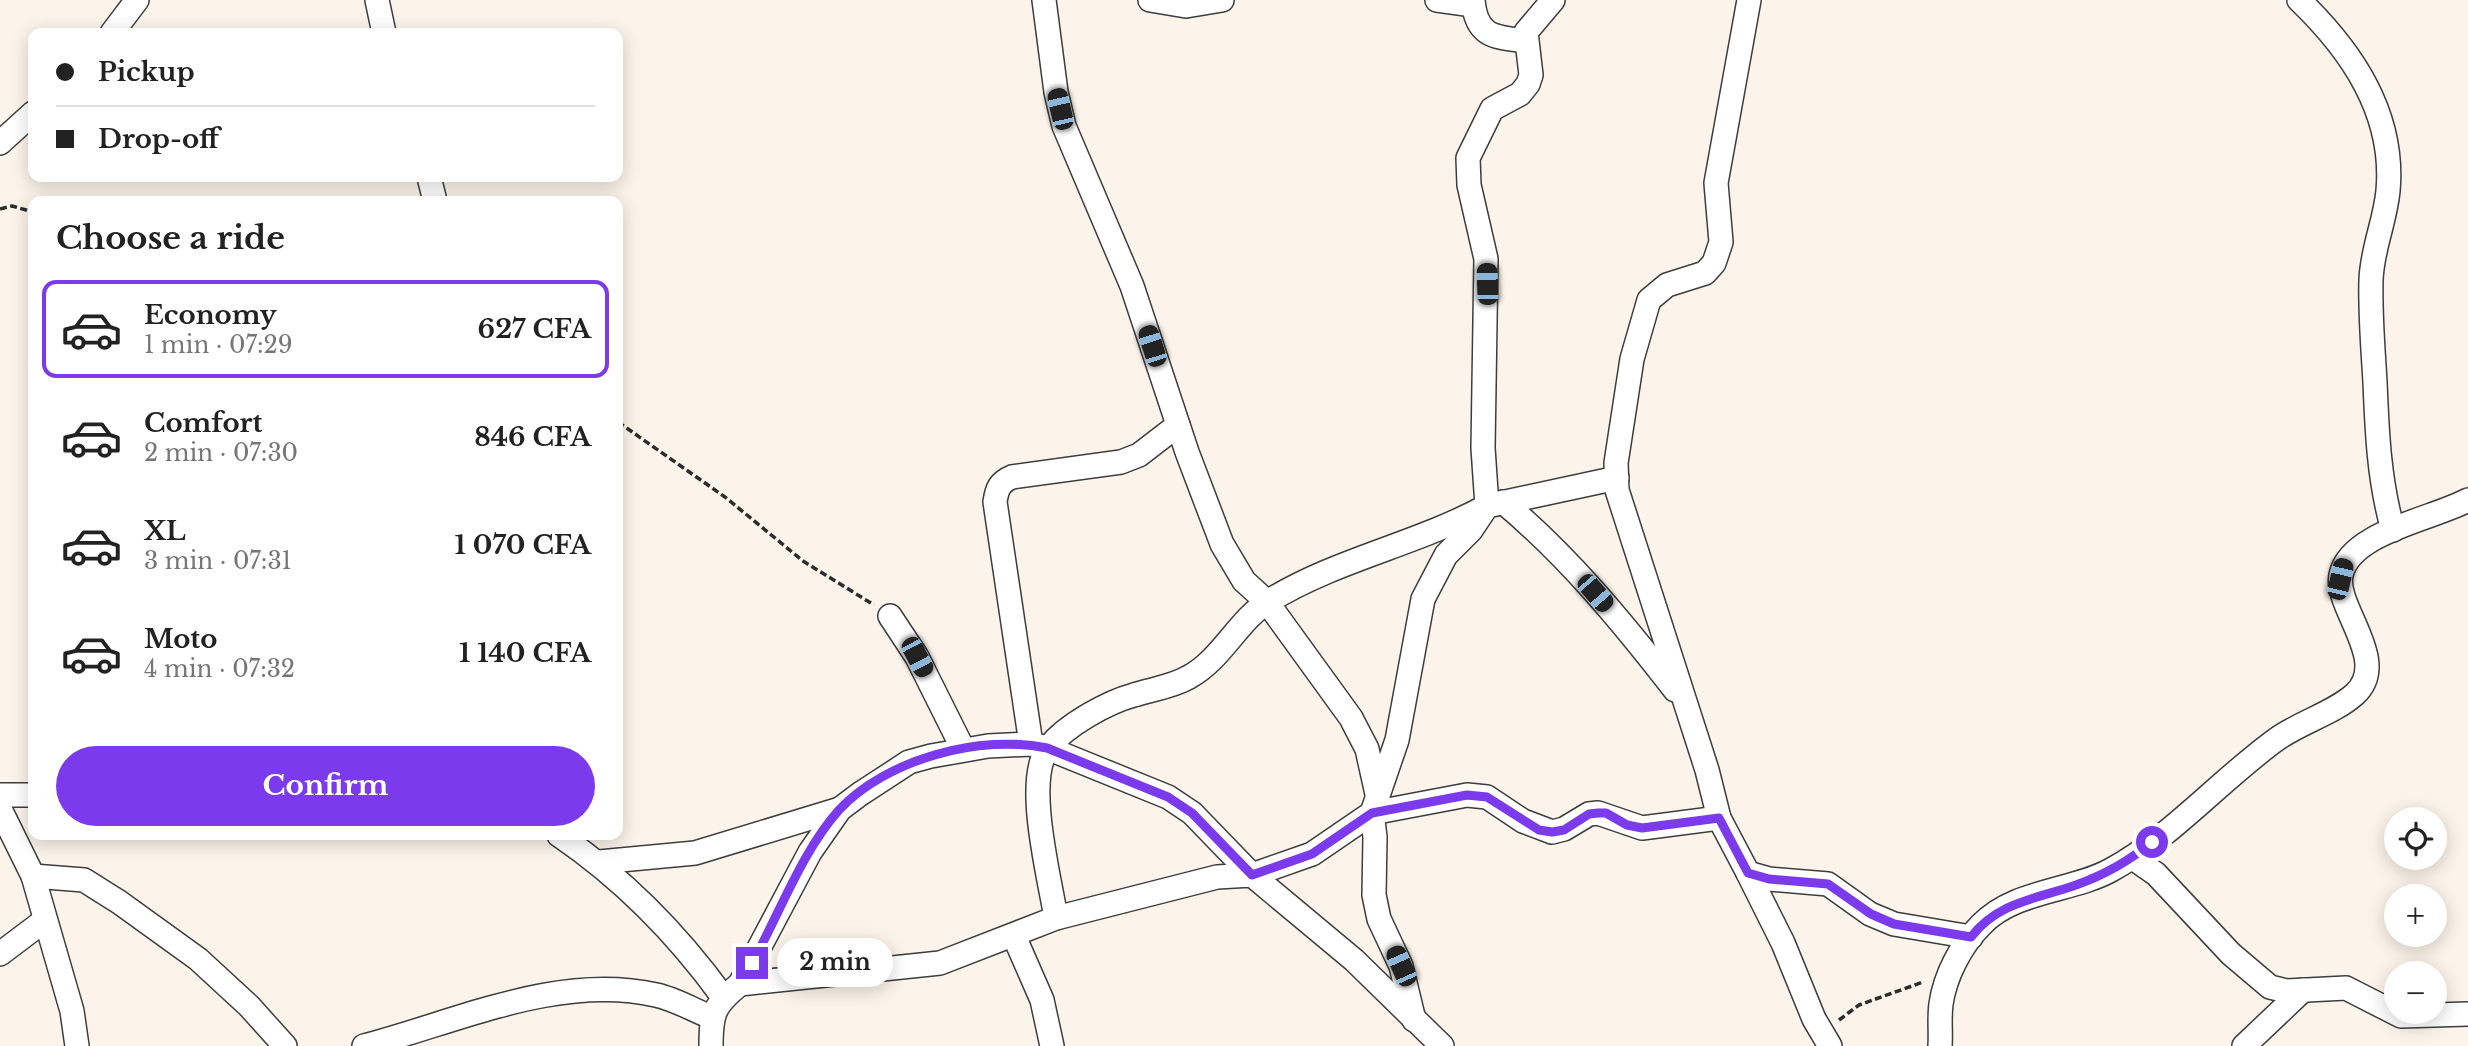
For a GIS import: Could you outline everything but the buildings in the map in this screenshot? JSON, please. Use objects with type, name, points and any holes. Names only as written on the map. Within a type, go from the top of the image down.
[{"type":"street","points":[[117,28],[137,0]]},
{"type":"street","points":[[377,0],[383,28]]},
{"type":"street","points":[[1044,0],[1056,92],[1064,126],[1132,286],[1178,425],[1222,544],[1244,581],[1267,602],[1351,718],[1367,749],[1375,804],[1374,895],[1379,919],[1401,966],[1414,1020]]},
{"type":"street","points":[[1150,0],[1186,6],[1222,0]]},
{"type":"street","points":[[1437,0],[1473,2],[1478,24],[1484,31],[1500,38],[1525,41]]},
{"type":"street","points":[[1553,0],[1526,32],[1531,75],[1528,84],[1520,94],[1492,109],[1468,158],[1469,185],[1486,259],[1483,449],[1495,504],[1539,533],[1595,593],[1687,706]]},
{"type":"street","points":[[1749,0],[1716,183],[1721,242],[1714,263],[1705,273],[1667,285],[1649,300],[1633,359],[1616,478],[1623,514],[1687,706],[1719,818],[1748,873],[1828,1044]]},
{"type":"street","points":[[2299,0],[2336,37],[2365,81],[2380,117],[2387,146],[2388,192],[2374,248],[2371,314],[2379,466],[2393,530]]},
{"type":"street","points":[[0,143],[28,118]]},
{"type":"street","points":[[1056,918],[1037,809],[1039,746],[996,512],[996,493],[1001,482],[1012,477],[1121,462],[1139,455],[1178,425]]},
{"type":"street","points":[[1039,746],[1114,702],[1189,677],[1207,664],[1267,602],[1376,553],[1450,526],[1495,504],[1616,478]]},
{"type":"street","points":[[1940,1046],[1941,1004],[1948,973],[1982,923],[2030,897],[2074,886],[2133,858],[2278,739],[2356,693],[2367,665],[2361,636],[2347,606],[2340,579],[2343,564],[2354,549],[2468,500]]},
{"type":"street","points":[[364,1046],[519,1002],[578,990],[618,990],[658,996],[725,999],[940,963],[1056,918],[1217,877],[1252,875],[1312,854],[1375,804],[1397,740],[1423,598],[1446,555],[1495,504]]},
{"type":"street","points":[[890,616],[917,657],[963,749]]},
{"type":"street","points":[[599,862],[695,853],[840,809],[909,762],[963,749],[1039,746],[1168,797],[1192,813],[1252,875],[1354,960],[1442,1046]]},
{"type":"street","points":[[0,795],[28,795]]},
{"type":"street","points":[[1375,804],[1478,795],[1500,803],[1539,830],[1552,832],[1564,830],[1589,814],[1598,813],[1606,813],[1627,825],[1642,828],[1719,818]]},
{"type":"street","points":[[0,809],[33,876],[72,1011],[77,1046]]},
{"type":"street","points":[[711,1046],[725,999],[810,852],[840,809]]},
{"type":"street","points":[[566,840],[599,862],[689,950],[725,999]]},
{"type":"street","points":[[2133,858],[2155,874],[2270,987],[2303,990],[2346,988],[2401,1016],[2468,1014]]},
{"type":"street","points":[[1748,873],[1769,879],[1828,884],[1871,914],[1894,924],[1971,937]]},
{"type":"street","points":[[33,876],[84,880],[119,902],[198,959],[249,1006],[285,1046]]},
{"type":"street","points":[[0,954],[45,920]]},
{"type":"street","points":[[1014,936],[1042,1000],[1052,1046]]},
{"type":"street","points":[[2244,1046],[2303,990]]},
{"type":"path","points":[[0,209],[12,206],[28,211]]},
{"type":"path","points":[[623,426],[725,497],[803,561],[890,616]]},
{"type":"path","points":[[1828,1044],[1832,1027],[1847,1012],[1948,973]]},
{"type":"route","points":[[752,963],[810,852],[840,809],[909,762],[988,746],[1031,744],[1047,748],[1168,797],[1192,813],[1252,875],[1312,854],[1372,813],[1478,795],[1500,803],[1523,821],[1546,832],[1564,830],[1580,818],[1598,813],[1606,813],[1627,825],[1642,828],[1719,818],[1738,859],[1748,873],[1769,879],[1828,884],[1871,914],[1894,924],[1971,937],[1982,923],[2002,910],[2030,897],[2074,886],[2108,872],[2133,858],[2152,842]]}]
